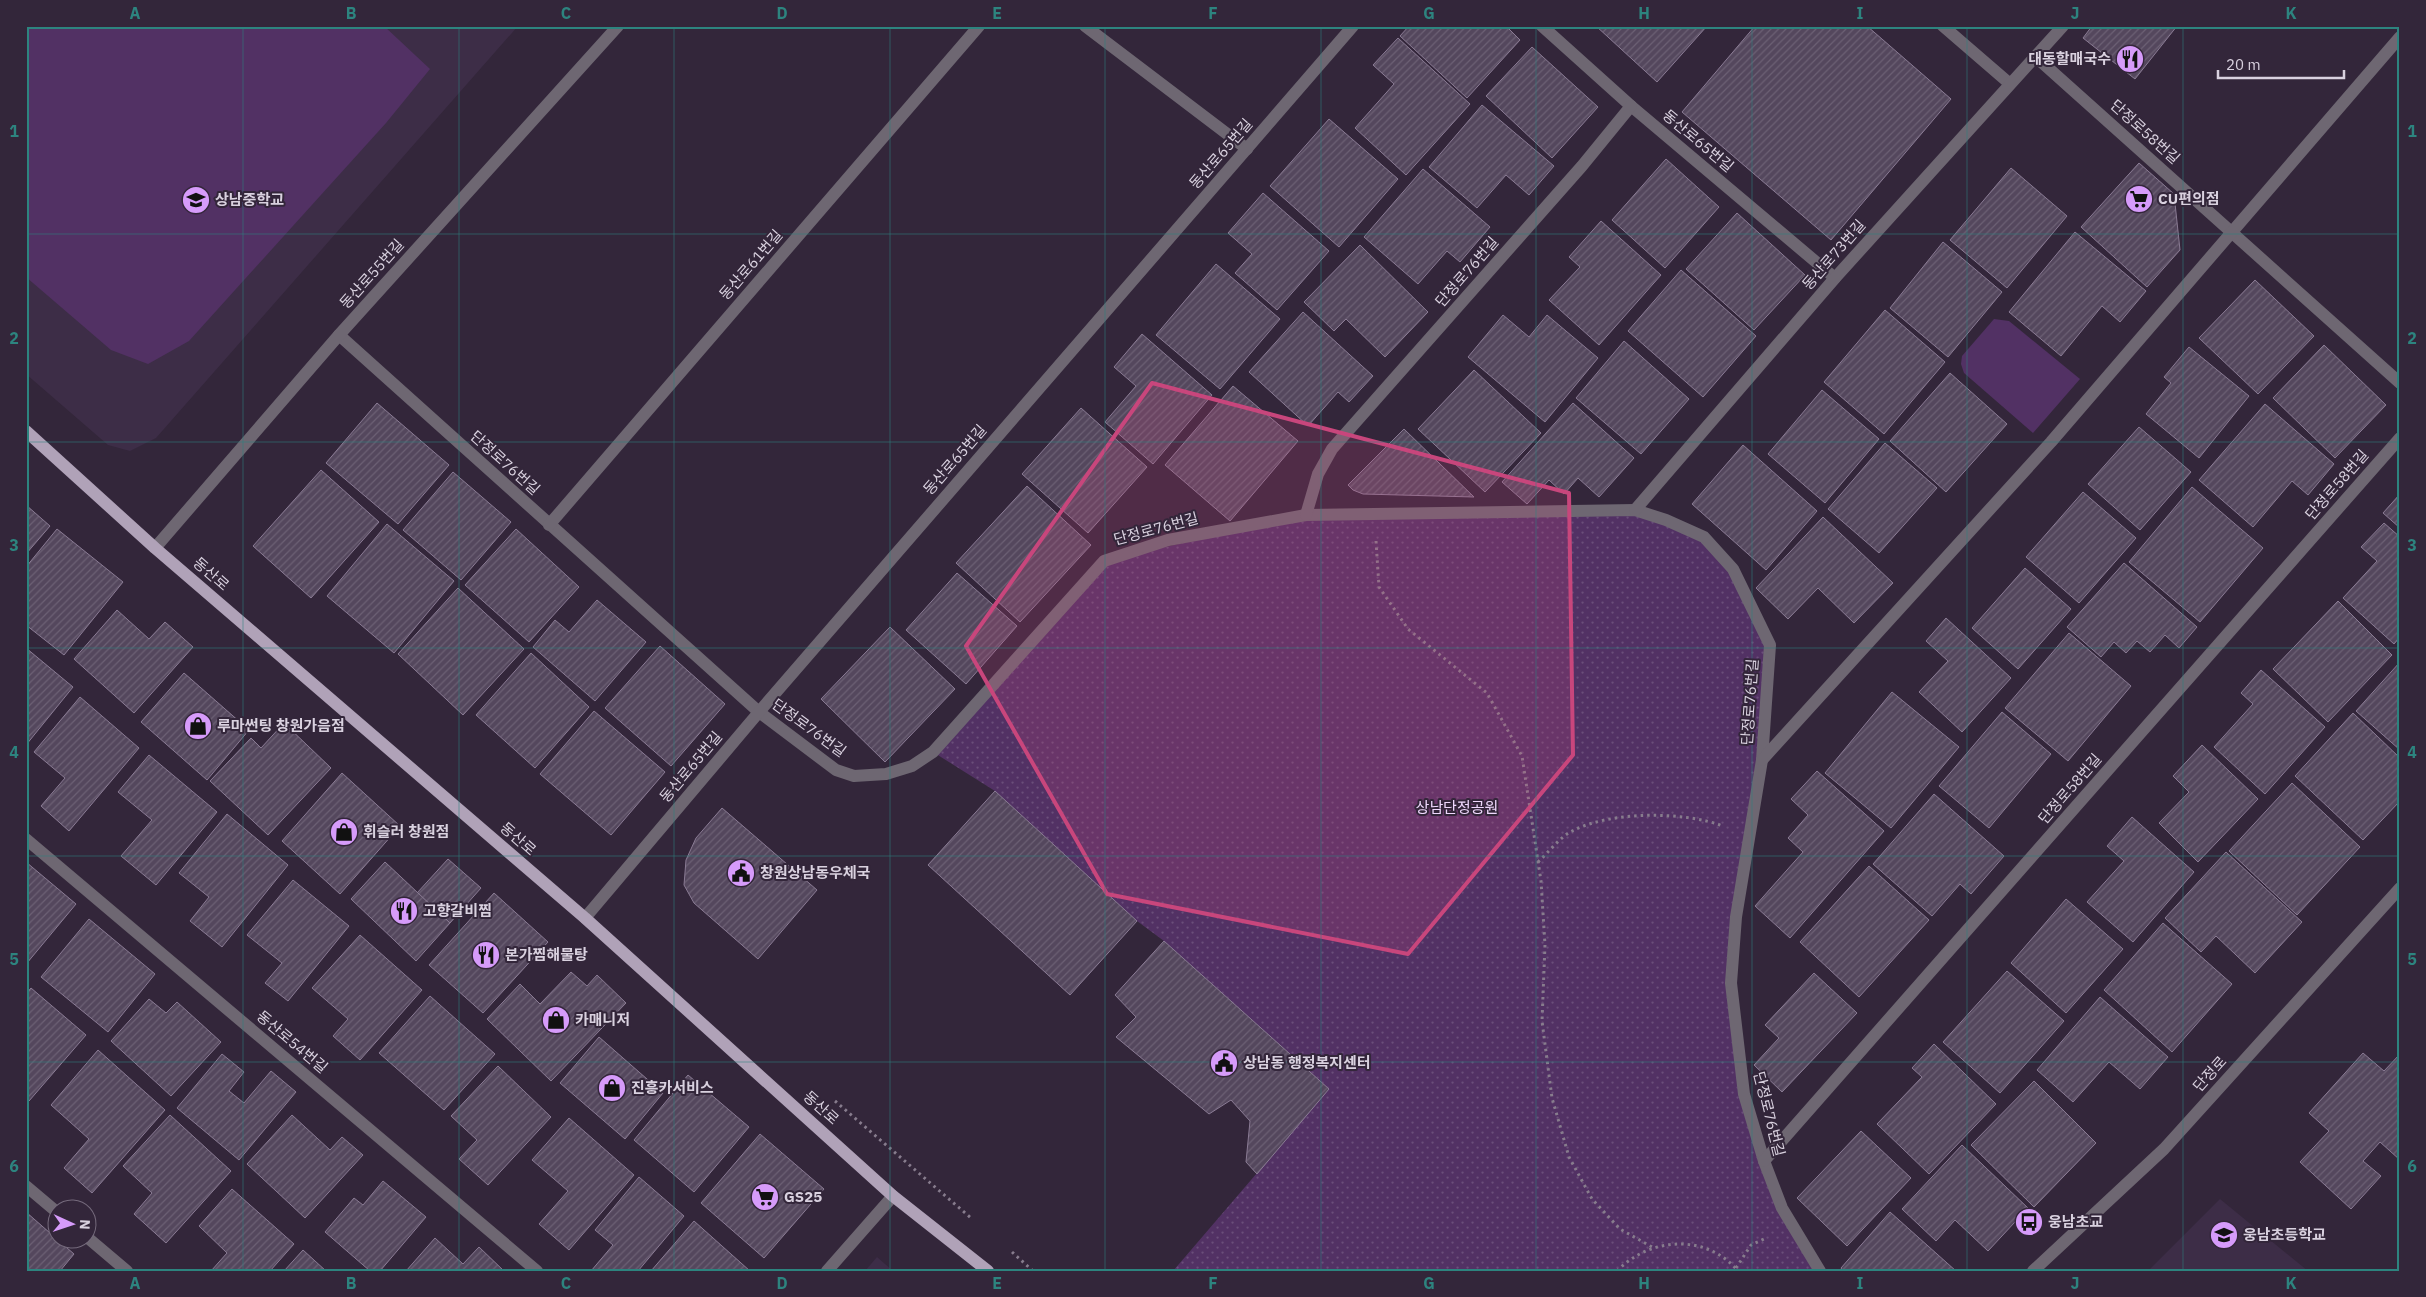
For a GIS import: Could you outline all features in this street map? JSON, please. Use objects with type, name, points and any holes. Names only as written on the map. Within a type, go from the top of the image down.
[{"type":"main road","name":"동산로","points":[[26,431],[155,548],[585,918],[893,1196],[988,1271]]},
{"type":"street","name":"동산로55번길","points":[[155,548],[339,335],[618,26]]},
{"type":"street","name":"동산로61번길","points":[[549,525],[979,26]]},
{"type":"street","points":[[1085,26],[1247,149]]},
{"type":"street","name":"동산로65번길","points":[[585,918],[759,712],[1353,26]]},
{"type":"street","name":"동산로65번길","points":[[1542,26],[1631,106],[1834,278]]},
{"type":"street","points":[[1943,26],[2010,83]]},
{"type":"street","name":"동산로73번길","points":[[1635,510],[1834,278],[2010,83],[2037,58],[2063,26]]},
{"type":"street","points":[[1762,760],[2051,442],[2400,37]]},
{"type":"street","name":"단정로58번길","points":[[2037,58],[2232,230],[2400,383]]},
{"type":"street","name":"단정로76번길","points":[[1306,515],[1318,474],[1332,449],[1582,166],[1631,106]]},
{"type":"street","name":"단정로76번길","points":[[339,335],[759,712],[836,770],[854,776],[868,776],[912,766],[932,752],[1104,561],[1168,540],[1306,515],[1635,510],[1666,520],[1704,537],[1733,569],[1770,645],[1762,760],[1736,917],[1731,983],[1744,1094],[1764,1161],[1782,1208],[1820,1271]]},
{"type":"street","name":"단정로58번길","points":[[1764,1161],[2400,438]]},
{"type":"street","name":"동산로54번길","points":[[26,839],[537,1271]]},
{"type":"street","name":"단정로","points":[[2032,1271],[2164,1149],[2400,888]]},
{"type":"street","points":[[26,1186],[48,1204]]},
{"type":"street","points":[[828,1271],[893,1196]]},
{"type":"street","points":[[98,1247],[126,1271]]},
{"type":"path","points":[[1380,514],[1376,537],[1379,587],[1408,630],[1487,693],[1522,756],[1541,881],[1545,945],[1542,1021],[1552,1098],[1569,1157],[1592,1199],[1620,1229],[1652,1247]]},
{"type":"path","points":[[1537,862],[1571,831],[1622,815],[1706,820],[1750,837]]},
{"type":"path","points":[[1617,1271],[1628,1260],[1652,1247],[1679,1243],[1706,1248],[1731,1262],[1737,1269],[1751,1245],[1777,1233],[1801,1238]]},
{"type":"highlighted area","points":[[1152,383],[1569,493],[1573,755],[1408,954],[1107,894],[966,646]]},
{"type":"shaded area","name":"상남중학교","points":[[26,26],[518,26],[156,438],[130,451],[108,445],[26,374]]},
{"type":"shaded area","name":"웅남초등학교","points":[[2220,1199],[2308,1271],[2148,1271]]},
{"type":"shaded area","points":[[877,1257],[893,1271],[865,1271]]},
{"type":"green space","name":"상남중학교","points":[[26,26],[384,26],[430,69],[386,123],[189,341],[148,364],[111,350],[26,277]]},
{"type":"green space","points":[[1994,319],[2009,321],[2080,379],[2033,433],[1964,373],[1961,364],[1962,356]]},
{"type":"green space","name":"상남단정공원","points":[[1635,510],[1704,537],[1733,569],[1770,645],[1731,983],[1744,1094],[1782,1208],[1823,1271],[1173,1271],[1329,1089],[1164,941],[1137,921],[995,791],[933,752],[1104,561],[1306,515]]},
{"type":"building","points":[[1409,26],[1506,26],[1520,40],[1467,98],[1400,36]]},
{"type":"building","points":[[1596,26],[1707,26],[1657,82]]},
{"type":"building","points":[[1755,26],[1867,26],[1951,99],[1831,240],[1682,112]]},
{"type":"building","name":"대동할매국수","points":[[2092,26],[2177,26],[2135,79],[2083,38]]},
{"type":"building","points":[[1398,38],[1470,104],[1406,175],[1355,128],[1394,84],[1373,65]]},
{"type":"building","points":[[1532,47],[1598,107],[1552,158],[1486,96]]},
{"type":"building","points":[[1482,105],[1554,166],[1529,195],[1506,175],[1477,208],[1429,167]]},
{"type":"building","points":[[1329,119],[1398,179],[1339,247],[1270,186]]},
{"type":"building","points":[[1666,159],[1719,207],[1665,268],[1612,220]]},
{"type":"building","points":[[2139,163],[2174,194],[2180,250],[2147,287],[2081,227]]},
{"type":"building","points":[[2011,168],[2067,216],[2007,288],[1950,240]]},
{"type":"building","points":[[1423,169],[1490,227],[1460,262],[1447,251],[1418,284],[1364,237]]},
{"type":"building","points":[[1263,193],[1329,251],[1277,310],[1235,273],[1252,254],[1228,233]]},
{"type":"building","points":[[1737,213],[1805,275],[1754,330],[1686,269]]},
{"type":"building","points":[[1601,221],[1661,275],[1599,345],[1549,300],[1580,267],[1569,257]]},
{"type":"building","points":[[2075,232],[2146,291],[2120,322],[2102,306],[2061,356],[2009,312]]},
{"type":"building","points":[[1943,242],[2002,292],[1948,357],[1890,308]]},
{"type":"building","points":[[1360,245],[1428,312],[1385,357],[1346,319],[1334,331],[1304,302]]},
{"type":"building","points":[[1216,264],[1280,319],[1220,389],[1156,335]]},
{"type":"building","points":[[1681,270],[1756,336],[1703,397],[1628,331]]},
{"type":"building","points":[[2255,280],[2314,336],[2258,394],[2199,338]]},
{"type":"building","points":[[1885,310],[1945,362],[1884,434],[1824,382]]},
{"type":"building","points":[[1303,312],[1373,376],[1349,402],[1338,392],[1308,426],[1249,372]]},
{"type":"building","points":[[1503,315],[1529,337],[1547,315],[1598,358],[1545,422],[1468,357]]},
{"type":"building","points":[[1142,334],[1212,395],[1153,464],[1105,422],[1136,386],[1114,367]]},
{"type":"building","points":[[1624,341],[1689,399],[1641,454],[1576,398]]},
{"type":"building","points":[[2324,345],[2386,405],[2335,458],[2273,398]]},
{"type":"building","points":[[2189,347],[2249,396],[2199,458],[2146,414],[2171,383],[2164,377]]},
{"type":"building","points":[[1474,370],[1541,433],[1485,492],[1418,429]]},
{"type":"building","points":[[1950,373],[2007,424],[1946,492],[1890,441]]},
{"type":"building","points":[[1233,386],[1298,441],[1230,521],[1165,465]]},
{"type":"building","points":[[1822,390],[1879,439],[1825,503],[1768,454]]},
{"type":"building","points":[[377,403],[449,465],[398,524],[326,463]]},
{"type":"building","points":[[1573,403],[1634,458],[1599,497],[1578,478],[1564,494],[1549,480],[1527,504],[1502,482]]},
{"type":"building","points":[[2265,404],[2334,464],[2308,495],[2292,481],[2253,527],[2199,480]]},
{"type":"building","points":[[1081,408],[1147,467],[1088,533],[1022,474]]},
{"type":"building","points":[[2139,427],[2191,472],[2140,530],[2088,484]]},
{"type":"building","points":[[1404,429],[1474,497],[1363,494],[1353,490],[1348,485]]},
{"type":"building","points":[[1885,443],[1937,488],[1879,553],[1828,509]]},
{"type":"building","points":[[1743,445],[1817,511],[1766,570],[1692,504]]},
{"type":"building","points":[[321,470],[379,522],[311,598],[253,546]]},
{"type":"building","points":[[453,472],[511,522],[461,580],[403,530]]},
{"type":"building","points":[[1027,486],[1091,545],[1020,622],[956,563]]},
{"type":"building","points":[[2192,487],[2263,548],[2200,622],[2129,562]]},
{"type":"building","points":[[2083,492],[2136,538],[2079,603],[2026,557]]},
{"type":"building","points":[[2400,494],[2400,528],[2383,513]]},
{"type":"building","points":[[26,505],[50,526],[26,554]]},
{"type":"building","points":[[1823,517],[1893,583],[1854,623],[1818,588],[1788,619],[1756,588]]},
{"type":"building","points":[[2384,523],[2400,537],[2400,637],[2394,644],[2343,598],[2377,561],[2361,547]]},
{"type":"building","points":[[387,524],[454,581],[394,653],[327,596]]},
{"type":"building","points":[[57,529],[123,582],[64,655],[26,625],[26,567]]},
{"type":"building","points":[[516,529],[579,587],[529,642],[465,585]]},
{"type":"building","points":[[2124,563],[2197,627],[2179,648],[2165,635],[2150,652],[2137,641],[2126,653],[2114,642],[2101,657],[2067,627]]},
{"type":"building","points":[[2025,568],[2071,609],[2018,669],[1972,628]]},
{"type":"building","points":[[957,573],[1017,626],[966,684],[906,630]]},
{"type":"building","points":[[458,588],[524,649],[463,715],[398,654]]},
{"type":"building","points":[[597,600],[646,642],[595,701],[533,647],[555,620],[569,632]]},
{"type":"building","points":[[2338,601],[2392,655],[2328,722],[2273,669]]},
{"type":"building","points":[[117,610],[149,639],[165,622],[193,647],[134,713],[74,659]]},
{"type":"building","points":[[1946,618],[2011,678],[1962,732],[1919,692],[1948,661],[1926,641]]},
{"type":"building","points":[[890,627],[955,689],[885,762],[821,699]]},
{"type":"building","points":[[2069,633],[2131,686],[2068,761],[2005,708]]},
{"type":"building","points":[[660,646],[725,704],[671,766],[605,708]]},
{"type":"building","points":[[26,648],[73,687],[26,745]]},
{"type":"building","points":[[531,653],[589,707],[535,768],[476,715]]},
{"type":"building","points":[[2400,662],[2400,750],[2356,711]]},
{"type":"building","points":[[2261,670],[2325,727],[2265,794],[2214,747],[2253,704],[2241,693]]},
{"type":"building","points":[[184,673],[249,730],[207,780],[141,722]]},
{"type":"building","points":[[1892,692],[1959,747],[1891,828],[1825,773]]},
{"type":"building","points":[[80,697],[139,748],[69,831],[41,806],[65,778],[34,752]]},
{"type":"building","points":[[594,711],[665,772],[611,835],[540,774]]},
{"type":"building","points":[[2002,712],[2051,754],[1989,828],[1939,786]]},
{"type":"building","points":[[2353,713],[2400,758],[2400,801],[2363,840],[2295,776]]},
{"type":"building","points":[[284,723],[331,768],[268,835],[210,781],[251,738],[261,748]]},
{"type":"building","points":[[2202,745],[2258,799],[2198,862],[2159,823],[2189,792],[2173,776]]},
{"type":"building","points":[[149,755],[217,812],[156,885],[121,856],[152,820],[118,792]]},
{"type":"building","points":[[1817,771],[1884,831],[1790,938],[1755,906],[1803,852],[1788,838],[1808,815],[1791,799]]},
{"type":"building","points":[[342,773],[400,826],[340,894],[282,841]]},
{"type":"building","points":[[2292,783],[2360,847],[2297,915],[2229,851]]},
{"type":"building","points":[[995,791],[1137,921],[1070,995],[928,865]]},
{"type":"building","points":[[1934,794],[2004,856],[1971,894],[1960,884],[1932,916],[1873,864]]},
{"type":"building","name":"창원상남동우체국","points":[[722,808],[817,890],[758,959],[694,903],[684,885],[686,860],[696,838]]},
{"type":"building","points":[[227,814],[288,865],[222,947],[190,921],[209,897],[179,873]]},
{"type":"building","points":[[2132,817],[2194,872],[2133,942],[2087,902],[2124,861],[2107,846]]},
{"type":"building","points":[[2226,852],[2302,922],[2255,973],[2216,936],[2201,952],[2165,918]]},
{"type":"building","points":[[448,859],[481,888],[450,923],[417,893]]},
{"type":"building","points":[[26,862],[76,904],[27,963],[26,963]]},
{"type":"building","points":[[385,862],[450,923],[416,961],[351,899]]},
{"type":"building","points":[[1869,866],[1929,920],[1859,997],[1800,942]]},
{"type":"building","points":[[293,880],[349,926],[288,1001],[265,983],[282,963],[247,935]]},
{"type":"building","points":[[494,893],[548,942],[483,1013],[429,965]]},
{"type":"building","points":[[2066,899],[2123,949],[2066,1013],[2011,963]]},
{"type":"building","points":[[89,919],[155,974],[108,1032],[41,977]]},
{"type":"building","points":[[2163,923],[2232,984],[2172,1052],[2104,990]]},
{"type":"building","points":[[360,935],[422,990],[360,1060],[333,1036],[348,1019],[312,988]]},
{"type":"building","name":"상남동 행정복지센터","points":[[1164,941],[1329,1089],[1257,1174],[1246,1162],[1250,1121],[1231,1100],[1209,1114],[1116,1037],[1136,1017],[1115,995]]},
{"type":"building","points":[[2007,971],[2064,1021],[2000,1093],[1943,1042]]},
{"type":"building","points":[[571,972],[587,986],[597,975],[626,1003],[551,1081],[487,1019],[520,984],[540,1004]]},
{"type":"building","points":[[1814,973],[1857,1013],[1782,1092],[1754,1065],[1779,1038],[1765,1025]]},
{"type":"building","points":[[31,988],[86,1035],[29,1101],[26,1098],[26,994]]},
{"type":"building","points":[[430,996],[495,1054],[444,1110],[379,1053]]},
{"type":"building","points":[[2100,997],[2168,1057],[2140,1089],[2109,1062],[2073,1102],[2037,1070]]},
{"type":"building","points":[[149,999],[166,1013],[177,1002],[221,1042],[171,1096],[111,1041]]},
{"type":"building","name":"진흥카서비스","points":[[599,1037],[663,1093],[625,1139],[560,1083]]},
{"type":"building","points":[[1934,1044],[1996,1104],[1929,1174],[1877,1124],[1922,1077],[1912,1068]]},
{"type":"building","points":[[98,1050],[165,1110],[92,1193],[64,1168],[89,1139],[51,1105]]},
{"type":"building","points":[[2363,1053],[2384,1071],[2400,1054],[2400,1160],[2380,1142],[2363,1161],[2381,1176],[2351,1209],[2300,1162],[2329,1131],[2309,1113]]},
{"type":"building","points":[[222,1054],[244,1072],[229,1091],[244,1103],[271,1071],[296,1092],[239,1160],[177,1108]]},
{"type":"building","points":[[498,1066],[551,1117],[488,1185],[459,1159],[477,1140],[451,1116]]},
{"type":"building","points":[[688,1075],[749,1127],[694,1192],[634,1140]]},
{"type":"building","points":[[2034,1081],[2096,1143],[2034,1207],[1971,1145]]},
{"type":"building","points":[[170,1115],[231,1171],[166,1243],[134,1214],[152,1193],[123,1166]]},
{"type":"building","points":[[292,1115],[330,1150],[342,1137],[363,1155],[305,1218],[247,1164]]},
{"type":"building","points":[[569,1118],[634,1175],[569,1250],[539,1224],[568,1191],[532,1160]]},
{"type":"building","points":[[1861,1131],[1911,1178],[1847,1246],[1797,1198]]},
{"type":"building","points":[[760,1134],[824,1189],[764,1258],[701,1203]]},
{"type":"building","points":[[1962,1145],[2028,1208],[1988,1251],[1955,1220],[1936,1241],[1902,1209]]},
{"type":"building","points":[[639,1177],[684,1216],[638,1271],[591,1271],[613,1245],[595,1230]]},
{"type":"building","points":[[383,1181],[426,1217],[380,1271],[370,1271],[325,1232],[354,1198],[363,1205]]},
{"type":"building","points":[[232,1189],[294,1244],[270,1271],[211,1271],[227,1253],[199,1226]]},
{"type":"building","points":[[26,1212],[48,1231],[48,1250],[69,1250],[74,1254],[60,1271],[26,1271]]},
{"type":"building","points":[[1890,1212],[1956,1271],[1843,1271],[1841,1268]]},
{"type":"building","points":[[694,1221],[750,1271],[651,1271]]},
{"type":"building","points":[[435,1238],[463,1264],[479,1247],[504,1271],[406,1271]]},
{"type":"building","points":[[303,1250],[326,1271],[284,1271]]},
{"type":"place","name":"대동할매국수","points":[[2130,59]]},
{"type":"place","name":"CU편의점","points":[[2139,199]]},
{"type":"place","name":"상남중학교","points":[[196,200]]},
{"type":"place","name":"루마썬팅 창원가음점","points":[[198,726]]},
{"type":"place","name":"휘슬러 창원점","points":[[344,832]]},
{"type":"place","name":"창원상남동우체국","points":[[741,873]]},
{"type":"place","name":"고향갈비찜","points":[[404,911]]},
{"type":"place","name":"본가찜해물탕","points":[[486,955]]},
{"type":"place","name":"카매니저","points":[[556,1020]]},
{"type":"place","name":"상남동 행정복지센터","points":[[1224,1063]]},
{"type":"place","name":"진흥카서비스","points":[[612,1088]]},
{"type":"place","name":"GS25","points":[[765,1197]]},
{"type":"place","name":"웅남초교","points":[[2029,1222]]},
{"type":"place","name":"웅남초등학교","points":[[2224,1235]]}]
